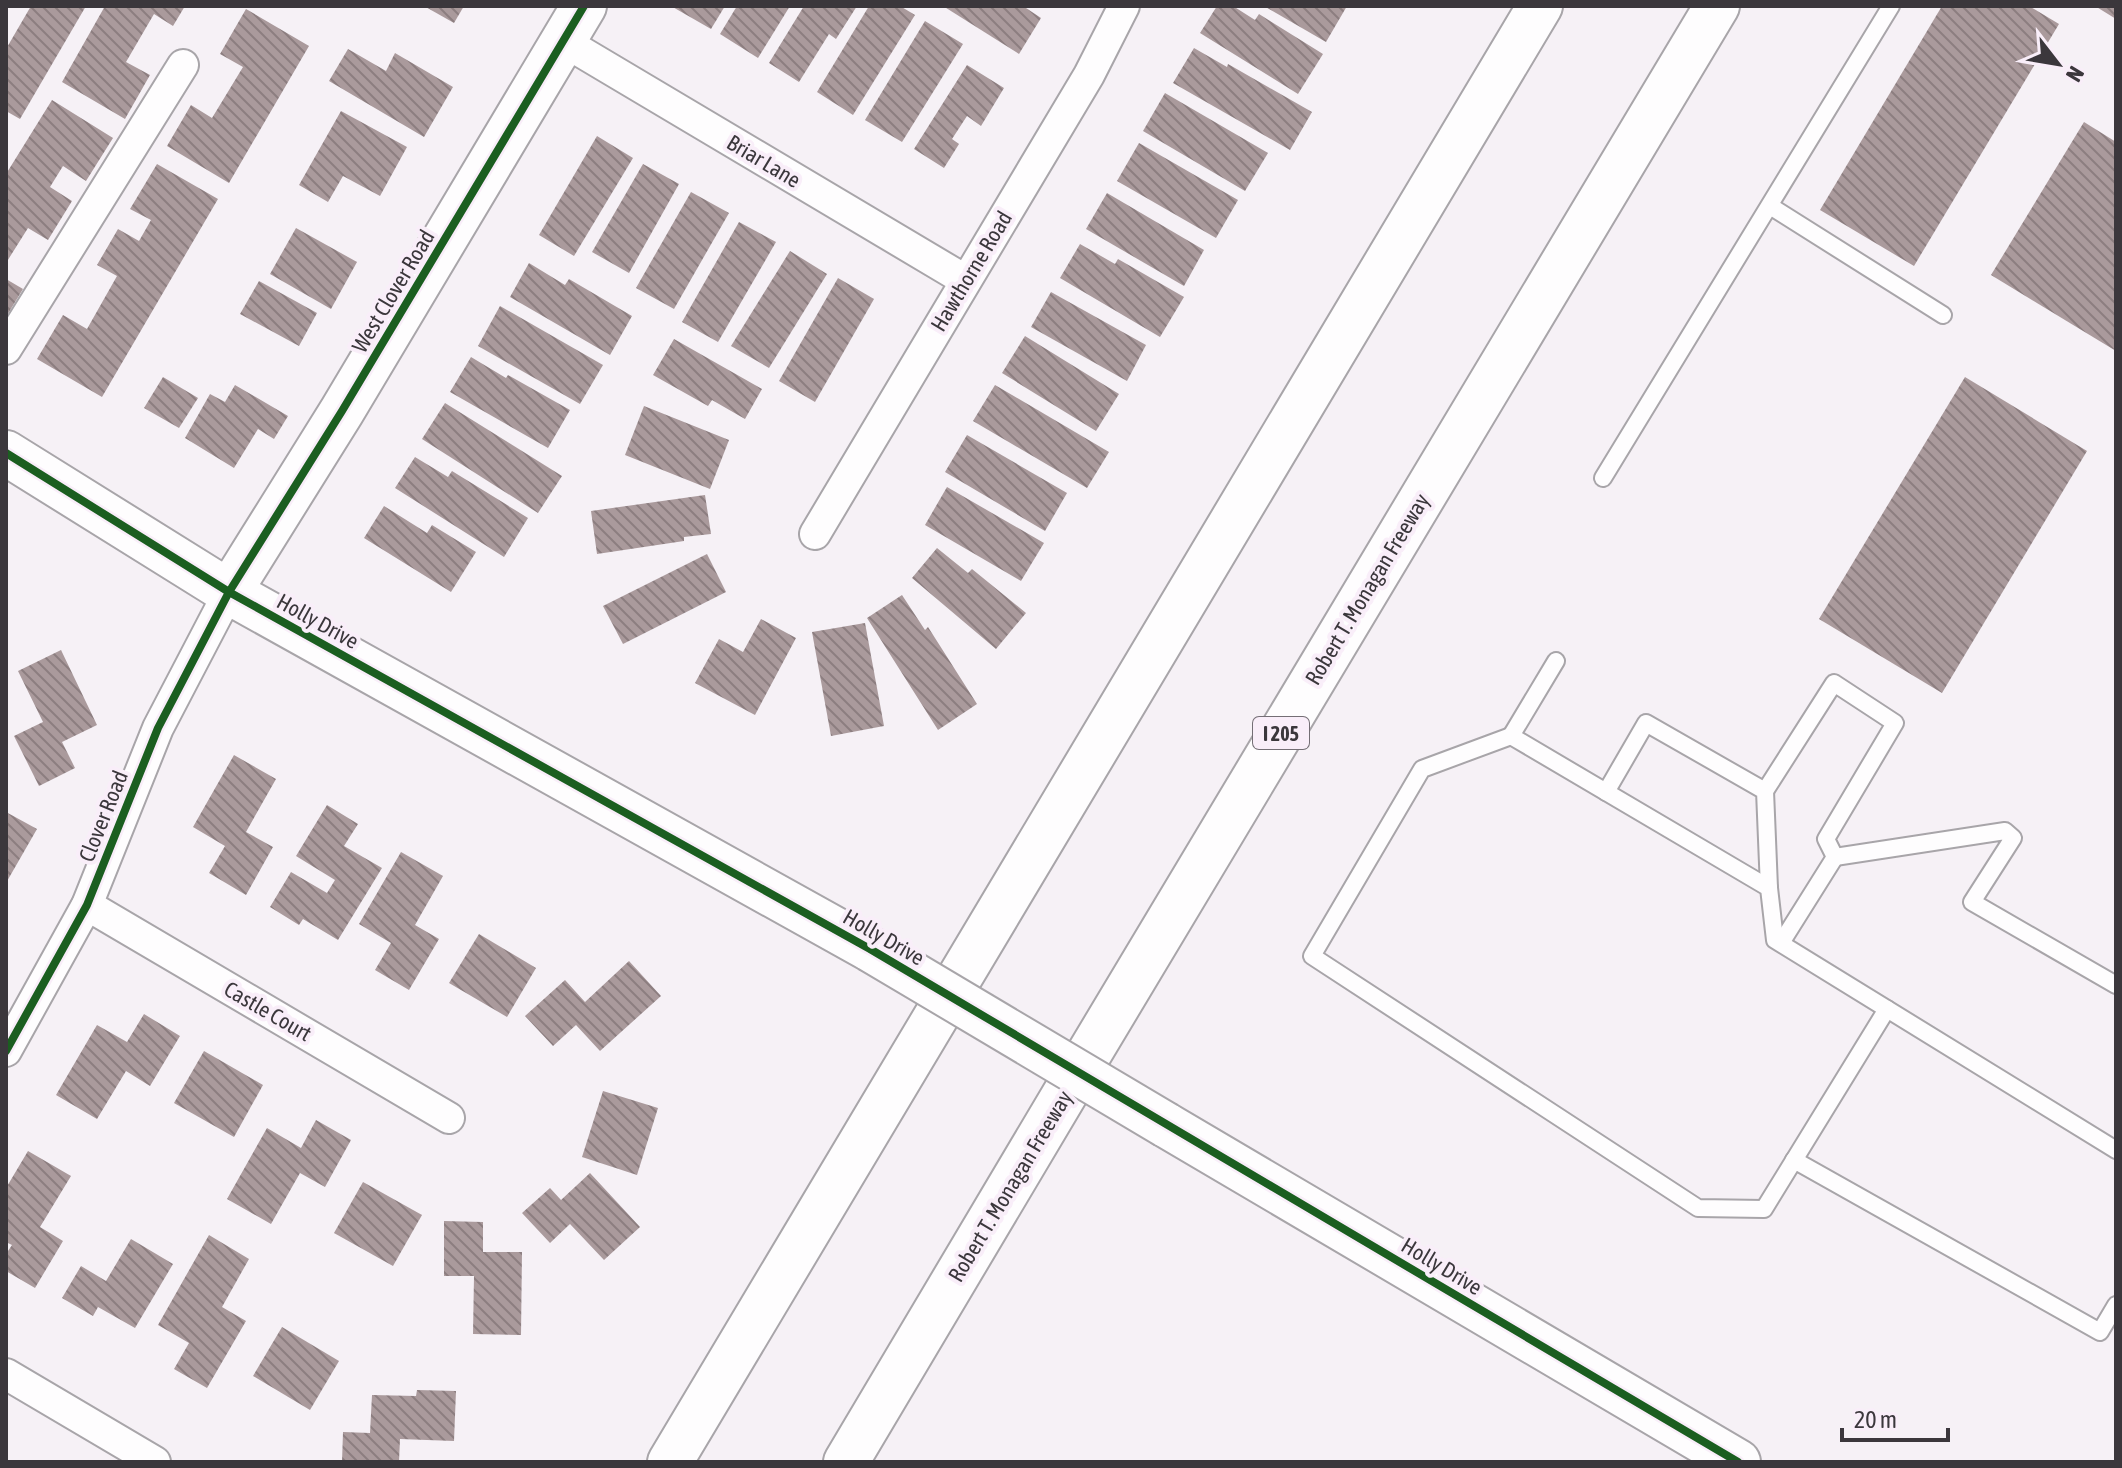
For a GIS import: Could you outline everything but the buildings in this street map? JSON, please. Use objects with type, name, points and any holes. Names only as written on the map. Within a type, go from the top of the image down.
[{"type":"main road","points":[[670,1462],[1540,6]]},
{"type":"main road","name":"Robert T. Monagan Freeway","points":[[846,1462],[1717,6]]},
{"type":"main road","name":"West Clover Road","points":[[229,592],[574,24]]},
{"type":"main road","name":"Holly Drive","points":[[6,453],[229,592],[870,949],[1738,1462]]},
{"type":"street","name":"Hawthorne Road","points":[[815,534],[1089,75],[1124,6]]},
{"type":"street","name":"Briar Lane","points":[[574,24],[965,280]]},
{"type":"street","points":[[6,349],[183,65]]},
{"type":"street","name":"Clover Road","points":[[6,1051],[87,905],[158,728],[229,592]]},
{"type":"street","name":"Castle Court","points":[[87,905],[449,1118]]},
{"type":"street","points":[[6,1374],[155,1462]]},
{"type":"lane","points":[[1603,478],[1891,6]]},
{"type":"lane","points":[[1770,206],[1943,315]]},
{"type":"lane","points":[[1556,661],[1511,736],[1422,769],[1312,956],[1698,1208],[1764,1209],[1887,1009]]},
{"type":"lane","points":[[1835,857],[1826,839],[1895,723],[1834,683],[1765,791],[1769,888],[1775,940],[2116,1150]]},
{"type":"lane","points":[[1606,792],[1646,723],[1765,791]]},
{"type":"lane","points":[[1511,736],[1769,888]]},
{"type":"lane","points":[[1781,943],[1835,857],[2005,831],[2013,838],[1972,902],[2116,985]]},
{"type":"lane","points":[[1794,1160],[2100,1332],[2116,1305]]},
{"type":"cycle path","points":[[6,1051],[87,905],[158,728],[229,592],[342,411],[584,6]]},
{"type":"cycle path","points":[[6,453],[229,592],[870,949],[1738,1462]]}]
